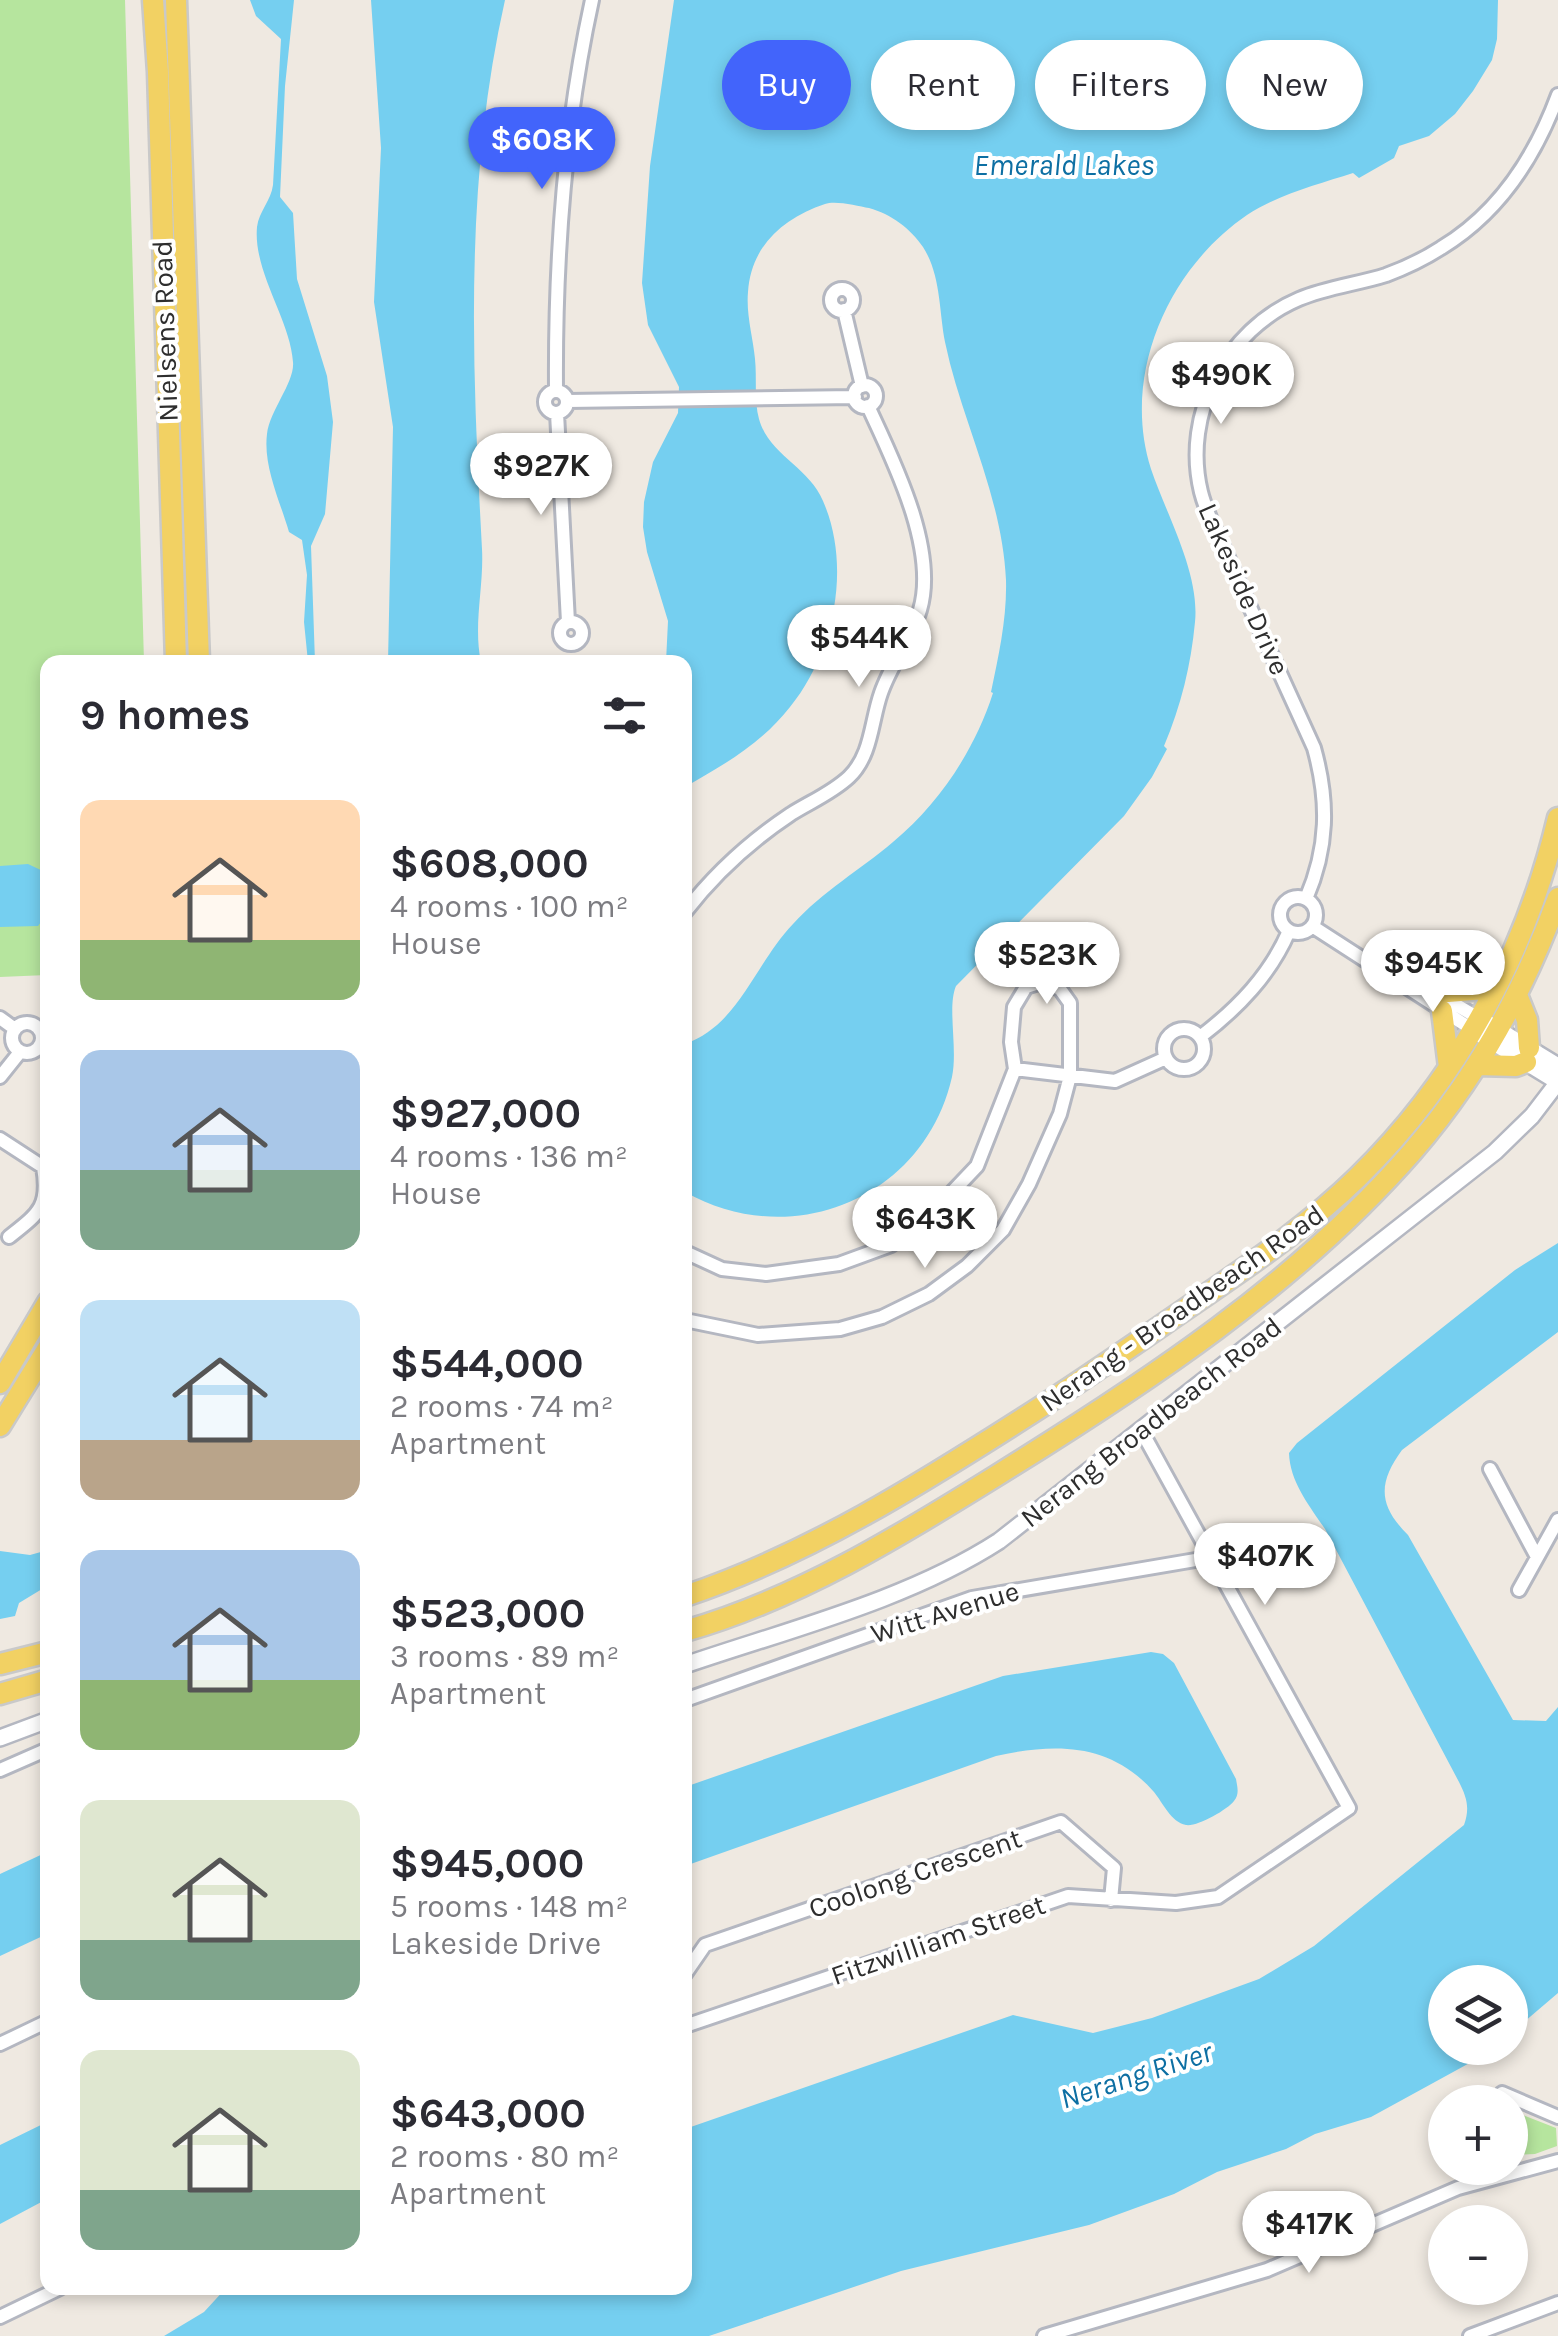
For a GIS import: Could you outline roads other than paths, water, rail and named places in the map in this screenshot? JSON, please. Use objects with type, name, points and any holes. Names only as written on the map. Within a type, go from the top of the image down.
[{"type":"main road","name":"Nielsens Road","points":[[153,0],[176,655]]},
{"type":"main road","name":"Nielsens Road","points":[[176,0],[199,655]]},
{"type":"main road","name":"Nerang - Broadbeach Road","points":[[692,1628],[784,1595],[856,1559],[1025,1458],[1164,1366],[1271,1285],[1358,1209],[1411,1153],[1477,1065],[1496,988],[1534,904],[1558,818]]},
{"type":"main road","name":"Nerang - Broadbeach Road","points":[[692,1593],[787,1556],[916,1485],[1087,1378],[1307,1222],[1359,1176],[1407,1124],[1450,1067],[1518,995],[1558,898]]},
{"type":"main road","points":[[1450,1067],[1439,1002],[1496,988]]},
{"type":"main road","points":[[1477,1065],[1516,1066],[1527,1055],[1527,1020],[1518,995]]},
{"type":"main road","points":[[0,1382],[40,1315]]},
{"type":"main road","points":[[0,1426],[40,1361]]},
{"type":"main road","points":[[0,1664],[40,1654]]},
{"type":"main road","points":[[0,1694],[40,1682]]},
{"type":"street","points":[[556,390],[558,243],[576,76],[592,0]]},
{"type":"street","name":"Lakeside Drive","points":[[1306,899],[1323,846],[1324,785],[1314,748],[1202,492],[1198,441],[1208,396],[1232,351],[1276,310],[1301,298],[1388,274],[1420,260],[1478,220],[1524,168],[1558,95]]},
{"type":"street","points":[[692,903],[711,879],[749,844],[853,774],[868,748],[880,695],[921,608],[923,574],[917,530],[904,485],[868,406],[860,405],[844,310]]},
{"type":"street","points":[[556,390],[564,394],[567,402],[564,410],[556,413],[545,402],[548,394],[556,390]]},
{"type":"street","points":[[567,402],[778,398],[858,392]]},
{"type":"street","points":[[556,413],[568,622]]},
{"type":"street","points":[[1294,898],[1306,899],[1315,912],[1312,926],[1301,932],[1289,931],[1280,917],[1282,906],[1294,898]]},
{"type":"street","points":[[1312,926],[1486,1030]]},
{"type":"street","points":[[1200,1037],[1240,1004],[1270,967],[1289,931]]},
{"type":"street","points":[[692,1255],[722,1269],[766,1274],[839,1264],[891,1245],[939,1206],[977,1166],[1014,1069],[1014,1006],[1026,987],[1042,982],[1060,989],[1070,1003],[1070,1076],[1060,1114],[1029,1184],[1003,1230],[967,1266],[930,1294],[882,1317],[840,1330],[758,1334],[692,1321]]},
{"type":"street","points":[[0,1018],[15,1028]]},
{"type":"street","points":[[20,1052],[12,1039],[15,1028],[25,1023],[40,1030]]},
{"type":"street","points":[[1188,1028],[1200,1037],[1202,1058],[1191,1068],[1176,1068],[1166,1058],[1164,1043],[1173,1031],[1188,1028]]},
{"type":"street","name":"Nerang Broadbeach Road","points":[[692,1662],[950,1570],[999,1541],[1495,1152],[1532,1116],[1558,1082],[1527,1055],[1486,1030]]},
{"type":"street","points":[[20,1052],[33,1052],[40,1047]]},
{"type":"street","points":[[0,1077],[20,1052]]},
{"type":"street","name":"Nerang Broadbeach Road","points":[[1527,1055],[1558,1066]]},
{"type":"street","points":[[1014,1069],[1116,1081],[1166,1058]]},
{"type":"street","points":[[0,1139],[40,1166]]},
{"type":"street","points":[[8,1238],[40,1209]]},
{"type":"street","points":[[1141,1430],[1213,1557]]},
{"type":"street","points":[[1490,1470],[1536,1557]]},
{"type":"street","points":[[1519,1590],[1558,1520]]},
{"type":"street","name":"Witt Avenue","points":[[692,1698],[972,1598],[1213,1557]]},
{"type":"street","name":"Fitzwilliam Street","points":[[692,2024],[1068,1896],[1176,1904],[1218,1897],[1349,1808],[1213,1557]]},
{"type":"street","points":[[0,1738],[40,1723]]},
{"type":"street","points":[[0,1770],[40,1752]]},
{"type":"street","name":"Coolong Crescent","points":[[692,1963],[704,1945],[1062,1822],[1114,1868],[1111,1900]]},
{"type":"street","points":[[0,2044],[40,2025]]},
{"type":"street","points":[[1528,2104],[1558,2116]]},
{"type":"street","points":[[1044,2336],[1267,2270],[1458,2188],[1558,2162]]},
{"type":"street","points":[[0,2317],[46,2295]]},
{"type":"street","points":[[1470,2336],[1558,2303]]},
{"type":"water","points":[[250,0],[294,0],[280,197],[293,213],[297,279],[327,376],[333,422],[325,514],[311,546],[315,655],[307,655],[304,622],[307,575],[302,540],[289,532],[267,458],[269,425],[293,362],[257,244],[258,221],[273,185],[281,39],[256,16]]},
{"type":"water","points":[[371,0],[505,0],[483,137],[474,273],[482,549],[480,655],[388,655],[393,427],[374,302],[381,148]]},
{"type":"water","name":"Emerald Lakes","points":[[674,0],[1498,0],[1492,60],[1455,114],[1429,136],[1399,146],[1394,158],[1359,178],[1353,173],[1312,186],[1247,215],[1194,264],[1174,294],[1147,362],[1142,397],[1143,433],[1151,469],[1187,564],[1195,603],[1188,670],[1164,746],[1167,749],[1124,816],[956,986],[952,1005],[952,1077],[937,1119],[913,1155],[883,1183],[848,1203],[809,1214],[768,1216],[726,1209],[692,1195],[692,1041],[704,1035],[733,1008],[793,924],[910,827],[954,774],[993,693],[1005,608],[1003,549],[989,488],[952,371],[933,269],[923,247],[900,223],[869,208],[829,203],[796,217],[772,236],[750,276],[748,309],[757,405],[759,419],[771,442],[817,489],[823,501],[836,553],[834,608],[818,661],[790,707],[755,743],[692,783],[692,655],[666,655],[668,621],[643,527],[653,462],[678,413],[679,387],[648,325],[642,283],[650,166]]},
{"type":"water","points":[[28,864],[40,870],[38,926],[0,927],[0,866]]},
{"type":"water","name":"Nerang River","points":[[1558,1243],[1558,1332],[1402,1450],[1385,1483],[1391,1514],[1408,1535],[1513,1720],[1546,1721],[1558,1707],[1558,1993],[1528,2019],[1528,1965],[1428,1965],[1428,2065],[1466,2065],[1371,2117],[1315,2134],[1286,2149],[1217,2172],[1174,2194],[1089,2225],[901,2271],[709,2336],[164,2336],[204,2312],[220,2295],[692,2295],[692,2127],[1013,2015],[1093,2033],[1152,2018],[1259,1979],[1314,1946],[1464,1825],[1467,1808],[1459,1782],[1297,1483],[1289,1453],[1515,1270]]},
{"type":"water","points":[[0,1551],[30,1555],[40,1552],[40,1590],[19,1603],[15,1616],[0,1619]]},
{"type":"water","points":[[1151,1652],[1163,1654],[1174,1663],[1236,1779],[1238,1793],[1234,1801],[1204,1821],[1186,1825],[1119,1763],[1081,1750],[1039,1749],[996,1756],[692,1864],[692,1785],[1003,1676]]},
{"type":"water","points":[[40,1855],[40,1937],[0,1956],[0,1874]]},
{"type":"water","points":[[40,2125],[40,2203],[0,2224],[0,2145]]}]
